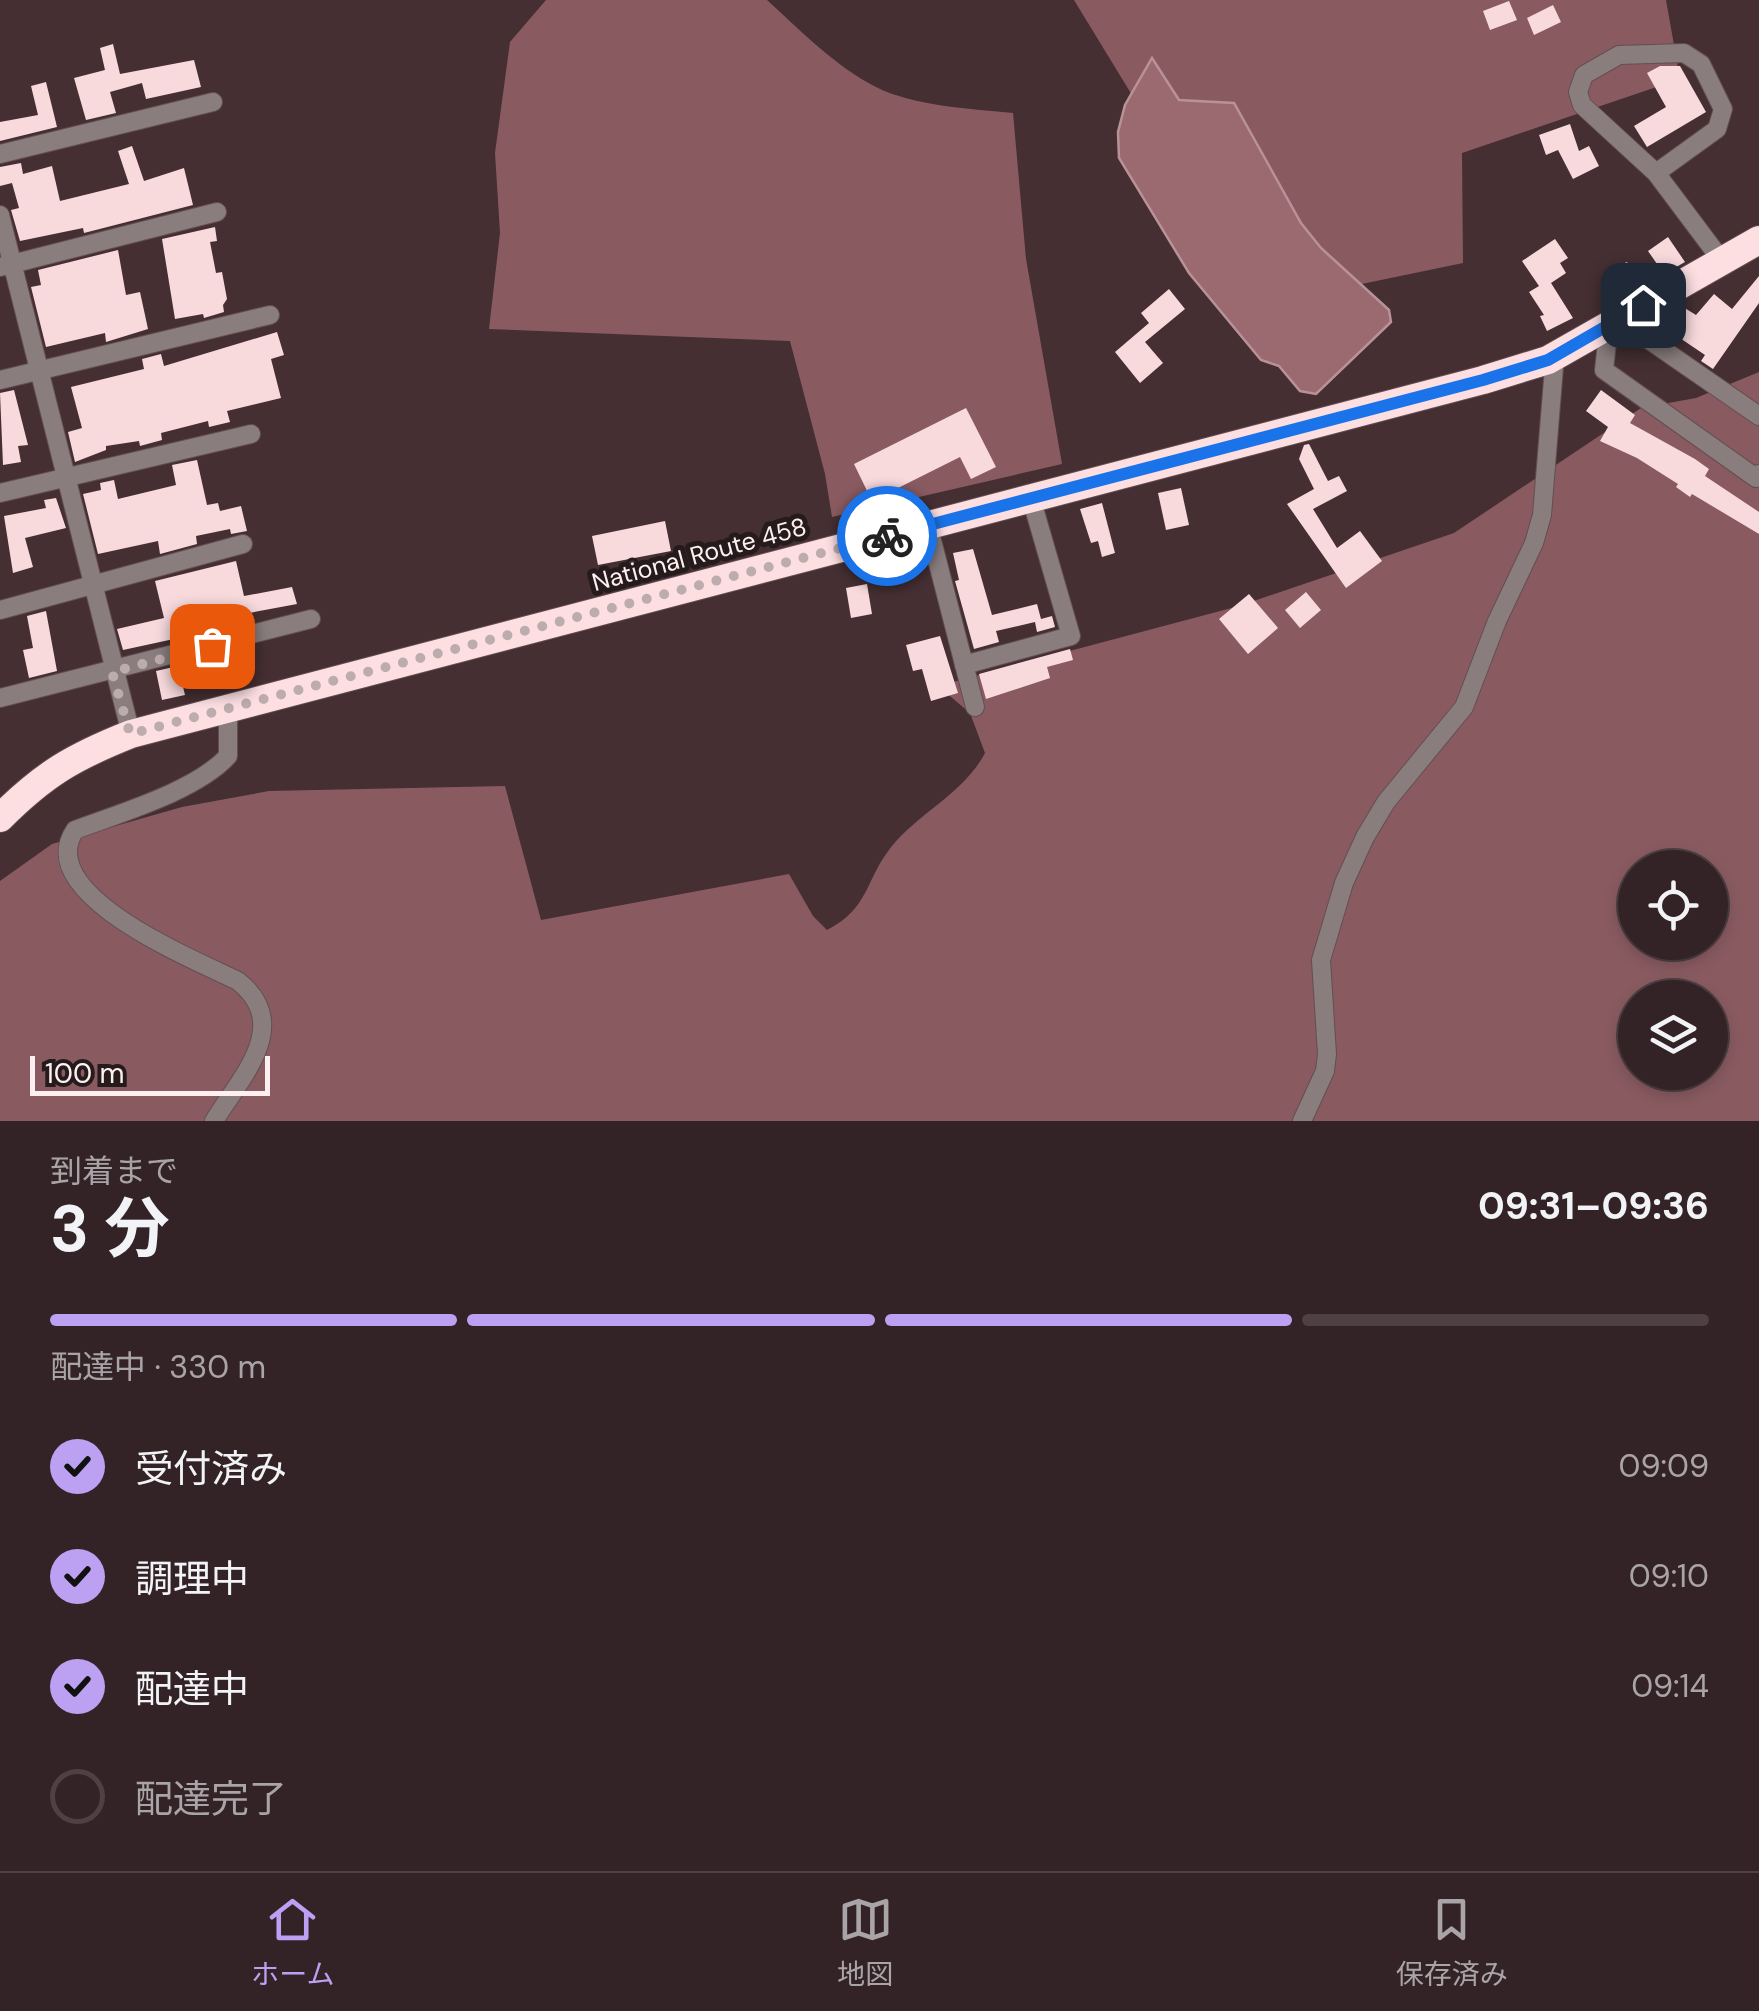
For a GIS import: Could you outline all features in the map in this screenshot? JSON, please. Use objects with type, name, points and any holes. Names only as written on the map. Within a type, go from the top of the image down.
[{"type":"highway","name":"National Route 458","points":[[0,818],[28,790],[70,759],[130,734],[1483,380],[1608,332],[1759,240]]},
{"type":"street","points":[[1656,173],[1717,129],[1723,108],[1701,64],[1684,53],[1618,55],[1584,75],[1578,92],[1582,105],[1656,173],[1722,261]]},
{"type":"street","points":[[0,154],[213,102]]},
{"type":"street","points":[[6,265],[217,212]]},
{"type":"street","points":[[0,214],[6,265],[39,370],[130,734]]},
{"type":"street","points":[[0,380],[270,315]]},
{"type":"street","points":[[1759,416],[1639,333],[1608,332],[1604,370],[1756,478],[1759,474]]},
{"type":"street","points":[[1302,1121],[1325,1072],[1328,1054],[1322,960],[1344,883],[1386,802],[1464,706],[1497,621],[1534,543],[1542,515],[1555,355]]},
{"type":"street","points":[[0,493],[251,434]]},
{"type":"street","points":[[964,664],[1071,636],[1030,498]]},
{"type":"street","points":[[928,525],[975,707]]},
{"type":"street","points":[[0,610],[243,544]]},
{"type":"street","points":[[0,698],[311,619]]},
{"type":"street","points":[[214,1121],[260,1047],[264,1026],[252,992],[137,929],[78,886],[67,863],[66,842],[75,830],[192,783],[218,768],[228,756],[228,709]]},
{"type":"shaded area","points":[[546,0],[767,0],[833,59],[876,87],[925,103],[1013,113],[1026,259],[1062,464],[832,517],[825,474],[790,341],[489,329],[500,233],[495,153],[510,42]]},
{"type":"shaded area","points":[[1074,0],[1666,0],[1680,79],[1462,153],[1463,263],[1260,305]]},
{"type":"shaded area","points":[[1152,58],[1179,100],[1234,103],[1301,223],[1321,248],[1389,310],[1391,322],[1316,394],[1300,391],[1279,366],[1261,360],[1189,273],[1119,158],[1118,132],[1125,105]]},
{"type":"shaded area","points":[[1759,372],[1759,1121],[0,1121],[0,881],[52,844],[182,807],[269,791],[505,786],[541,920],[789,874],[813,916],[827,930],[859,902],[892,846],[966,780],[985,753],[970,713],[938,686],[1239,606],[1454,533],[1641,408],[1696,398]]},
{"type":"building","points":[[1509,1],[1517,20],[1490,30],[1483,11]]},
{"type":"building","points":[[1553,5],[1561,22],[1534,35],[1527,18]]},
{"type":"building","points":[[113,44],[120,74],[194,60],[201,87],[146,99],[142,83],[110,92],[116,113],[86,120],[74,78],[105,70],[100,48]]},
{"type":"building","points":[[1660,66],[1680,66],[1706,112],[1647,147],[1634,126],[1666,107],[1647,73]]},
{"type":"building","points":[[46,82],[57,127],[0,141],[0,122],[38,115],[31,86]]},
{"type":"building","points":[[1570,124],[1579,151],[1589,146],[1599,166],[1573,179],[1558,150],[1546,155],[1539,135]]},
{"type":"building","points":[[132,146],[144,181],[184,168],[193,205],[84,233],[83,228],[20,241],[11,210],[19,208],[12,183],[0,186],[0,167],[21,163],[23,174],[52,166],[60,201],[129,184],[118,151]]},
{"type":"building","points":[[215,227],[217,241],[210,242],[216,273],[222,272],[227,299],[224,312],[204,318],[203,314],[175,319],[162,239]]},
{"type":"building","points":[[1668,237],[1685,262],[1664,274],[1648,251]]},
{"type":"building","points":[[1555,239],[1568,258],[1560,263],[1566,273],[1551,283],[1573,318],[1547,331],[1540,316],[1544,315],[1529,292],[1539,286],[1522,261]]},
{"type":"building","points":[[118,250],[126,295],[140,292],[148,329],[106,342],[105,333],[46,347],[31,287],[41,285],[38,270]]},
{"type":"building","points":[[1626,262],[1640,269],[1627,295],[1621,298],[1611,293]]},
{"type":"building","points":[[1759,276],[1759,303],[1713,369],[1701,361],[1705,355],[1668,330],[1683,307],[1696,315],[1714,294],[1732,309]]},
{"type":"building","points":[[1169,289],[1185,309],[1145,342],[1163,363],[1140,383],[1115,352],[1149,323],[1141,313]]},
{"type":"building","points":[[277,332],[284,355],[271,359],[281,398],[227,411],[230,422],[209,427],[208,421],[161,433],[162,440],[140,446],[139,441],[106,446],[106,450],[75,462],[68,432],[82,428],[71,387],[144,369],[142,359],[161,354],[164,366]]},
{"type":"building","points":[[14,390],[28,445],[18,446],[21,462],[3,465],[0,393]]},
{"type":"building","points":[[1601,390],[1635,415],[1630,423],[1695,459],[1709,469],[1705,476],[1759,512],[1759,534],[1692,494],[1690,497],[1676,487],[1678,484],[1637,458],[1600,441],[1608,427],[1586,411]]},
{"type":"building","points":[[966,408],[996,467],[971,479],[960,457],[872,501],[854,464]]},
{"type":"building","points":[[1309,444],[1328,481],[1339,476],[1347,491],[1313,509],[1337,548],[1360,531],[1382,561],[1346,588],[1287,504],[1314,489],[1299,459],[1304,445]]},
{"type":"building","points":[[197,460],[207,505],[218,503],[220,511],[241,506],[247,531],[231,534],[230,529],[196,536],[197,544],[160,554],[158,541],[98,554],[83,494],[101,490],[100,483],[114,480],[118,499],[176,485],[172,465]]},
{"type":"building","points":[[1181,488],[1189,525],[1166,530],[1158,493]]},
{"type":"building","points":[[56,498],[66,528],[25,538],[33,567],[13,573],[4,516],[46,508],[44,500]]},
{"type":"building","points":[[1102,503],[1115,553],[1102,557],[1098,541],[1091,543],[1080,509]]},
{"type":"building","points":[[665,521],[671,551],[598,565],[592,536]]},
{"type":"building","points":[[973,549],[992,615],[1037,604],[1041,619],[1052,616],[1055,627],[1037,632],[1035,622],[996,631],[999,642],[974,649],[955,581],[959,580],[953,553]]},
{"type":"building","points":[[236,561],[244,596],[292,587],[297,604],[217,619],[220,629],[123,650],[117,629],[164,618],[155,581]]},
{"type":"building","points":[[867,584],[872,614],[851,618],[846,588]]},
{"type":"building","points":[[1306,592],[1321,610],[1300,628],[1285,610]]},
{"type":"building","points":[[1249,594],[1278,628],[1248,654],[1219,619]]},
{"type":"building","points":[[46,611],[57,671],[29,678],[23,650],[33,648],[27,616]]},
{"type":"building","points":[[940,636],[958,693],[931,701],[922,669],[913,671],[906,645]]},
{"type":"building","points":[[1070,649],[1073,660],[1047,667],[1050,678],[986,699],[979,674]]},
{"type":"building","points":[[178,666],[185,695],[162,700],[156,671]]},
{"type":"way so far","points":[[212,646],[112,672],[130,734],[887,536]]},
{"type":"route","points":[[887,536],[1483,380],[1548,360],[1643,305]]}]
